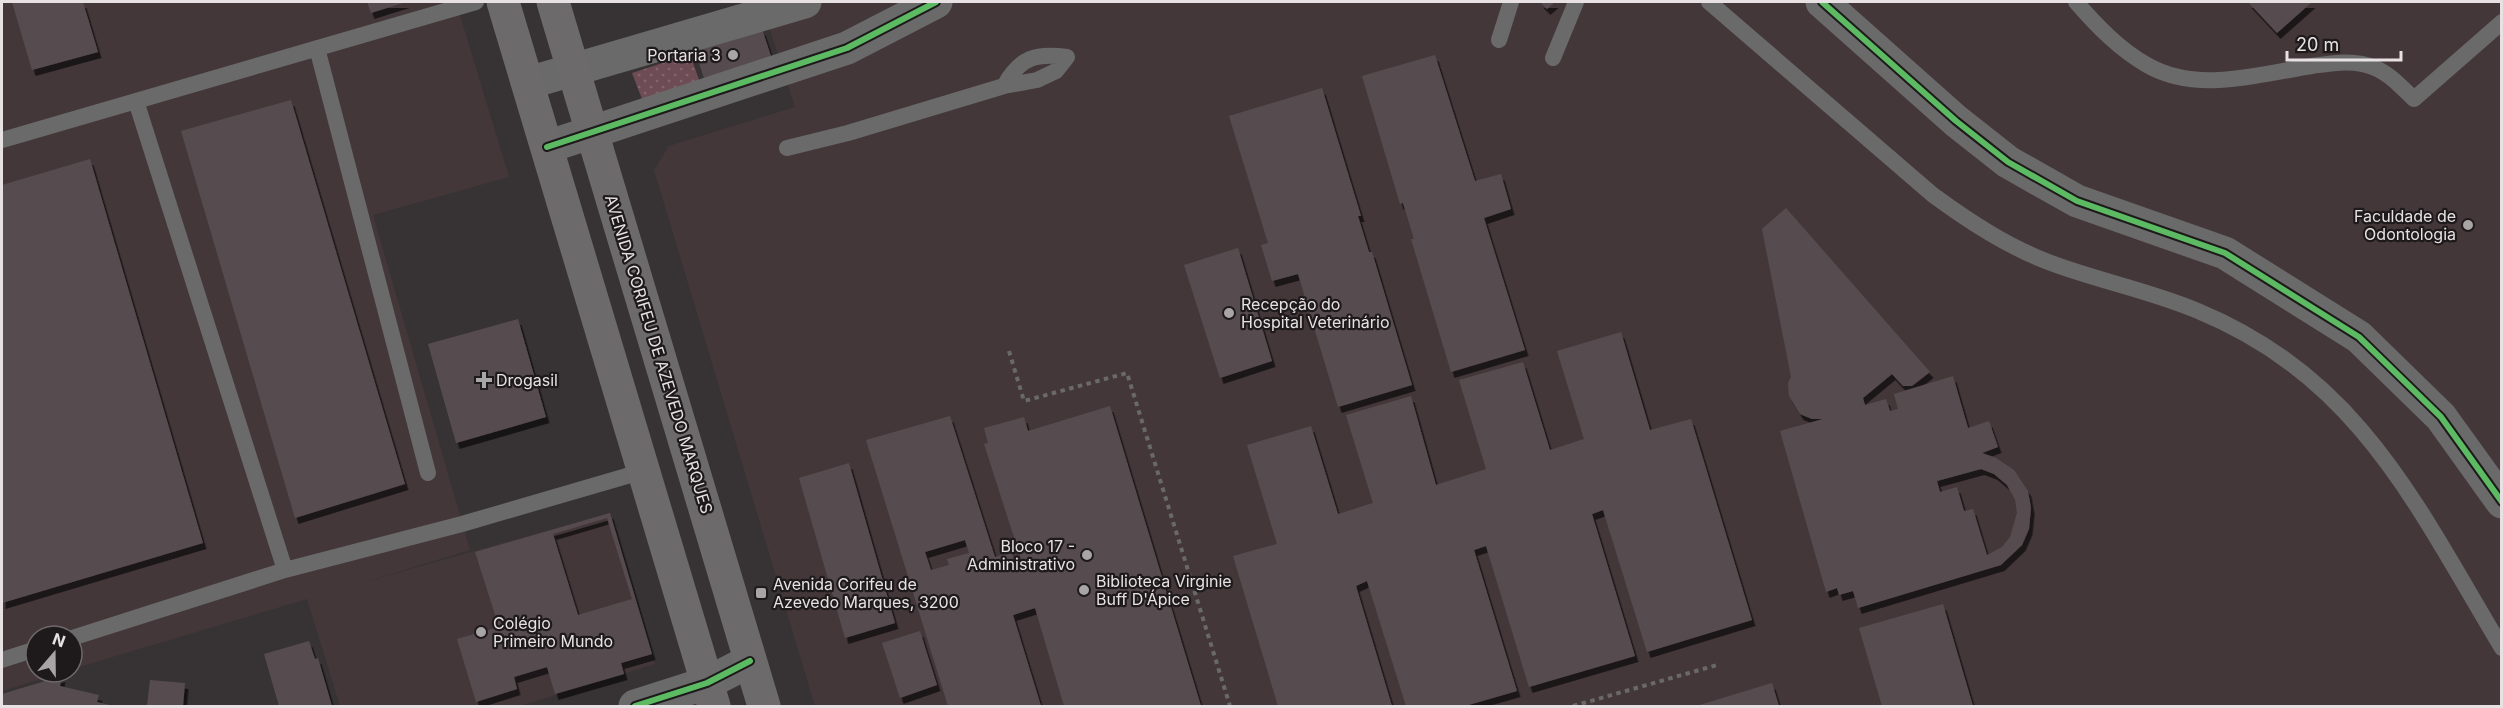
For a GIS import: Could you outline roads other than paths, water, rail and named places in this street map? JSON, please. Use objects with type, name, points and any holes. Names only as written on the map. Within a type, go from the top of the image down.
[{"type":"main road","points":[[503,2],[711,695]]},
{"type":"main road","name":"AVENIDA CORIFEU DE AZEVEDO MARQUES","points":[[553,2],[764,706]]},
{"type":"street","points":[[528,83],[805,2]]},
{"type":"street","points":[[547,147],[847,48],[936,2]]},
{"type":"street","points":[[1822,2],[1956,121],[2008,162],[2077,201],[2225,253],[2359,337],[2440,417],[2502,502]]},
{"type":"street","points":[[635,706],[711,695],[750,661]]},
{"type":"lane","points":[[2,140],[476,2]]},
{"type":"lane","points":[[1499,40],[1511,2]]},
{"type":"lane","points":[[1553,58],[1576,2]]},
{"type":"lane","points":[[1709,2],[1933,195],[1970,222],[2050,263],[2197,310],[2240,330],[2280,355],[2317,383],[2351,416],[2381,452],[2502,648]]},
{"type":"lane","points":[[2076,2],[2106,36],[2131,54],[2148,66],[2183,78],[2211,81],[2343,61],[2374,67],[2389,76],[2414,99],[2502,22]]},
{"type":"lane","points":[[317,48],[428,472]]},
{"type":"lane","points":[[787,148],[848,133],[1004,86]]},
{"type":"lane","points":[[136,101],[285,570]]},
{"type":"lane","points":[[84,634],[285,570],[644,471]]},
{"type":"lane","points":[[2,660],[24,653]]},
{"type":"place","name":"Portaria 3","points":[[733,55]]},
{"type":"place","name":"Faculdade de Odontologia","points":[[2468,225]]},
{"type":"place","name":"Recepção do Hospital Veterinário","points":[[1229,313]]},
{"type":"place","name":"Drogasil","points":[[484,380]]},
{"type":"place","name":"Bloco 17 - Administrativo","points":[[1087,555]]},
{"type":"place","name":"Biblioteca Virginie Buff D'Ápice","points":[[1084,590]]},
{"type":"place","name":"Avenida Corifeu de Azevedo Marques, 3200","points":[[761,593]]},
{"type":"place","name":"Colégio Primeiro Mundo","points":[[481,632]]}]
